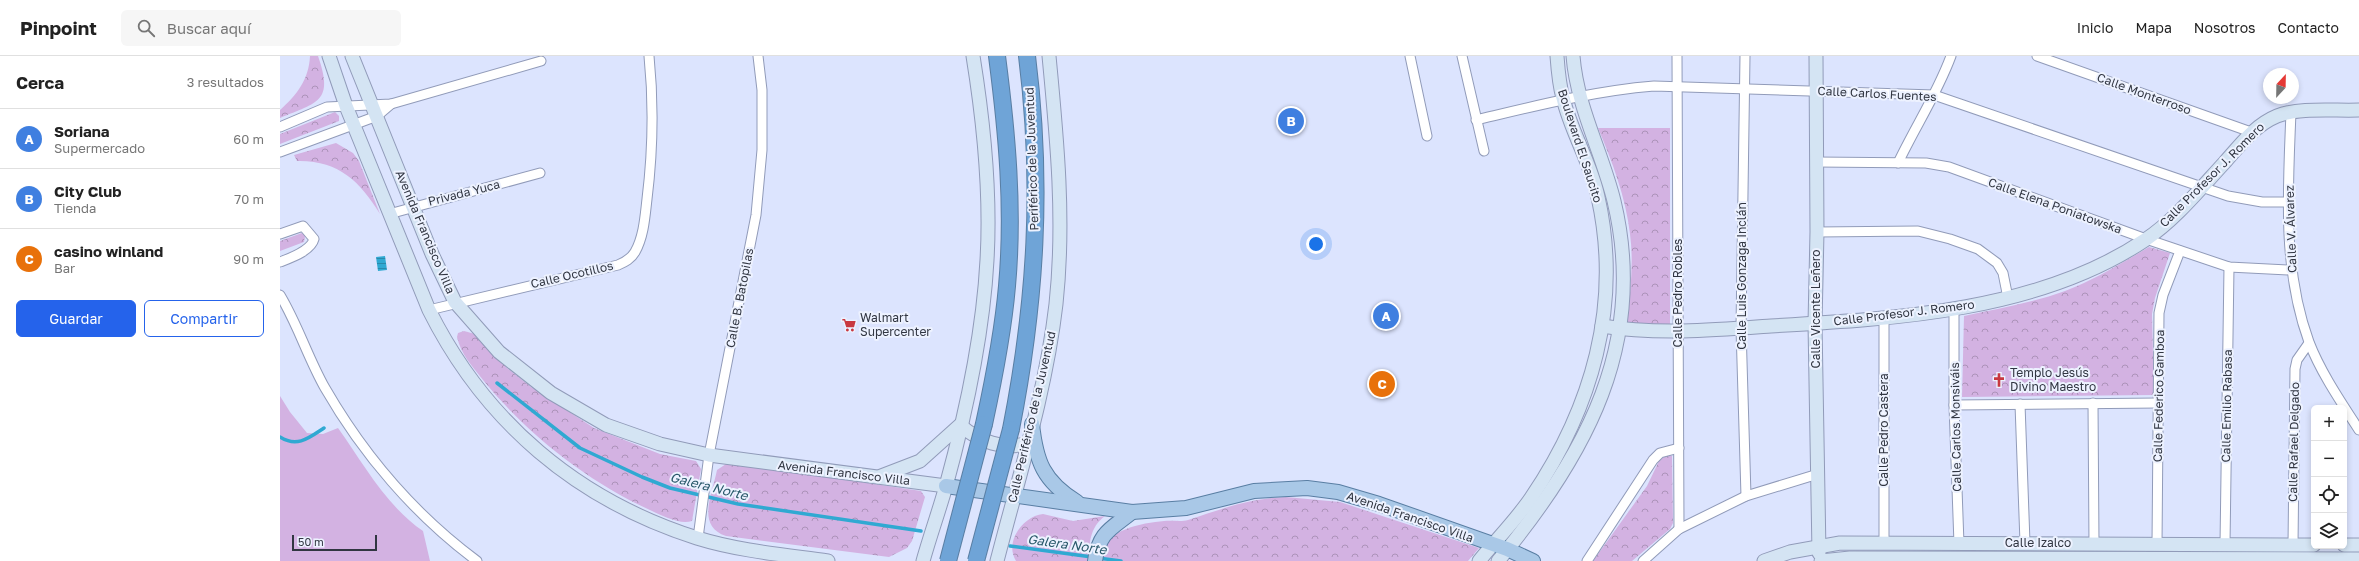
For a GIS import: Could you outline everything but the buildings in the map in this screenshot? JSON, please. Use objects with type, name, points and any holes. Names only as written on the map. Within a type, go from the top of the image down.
[{"type":"highway","name":"Periférico de la Juventud","points":[[948,561],[984,424],[1002,328],[1010,245],[1009,169],[997,56]]},
{"type":"highway","name":"Periférico de la Juventud","points":[[976,561],[1011,429],[1025,356],[1034,282],[1036,194],[1027,57]]},
{"type":"main road","points":[[329,56],[346,106],[389,214],[429,310],[442,336],[472,381],[492,406],[532,447],[583,486],[605,499],[659,524],[698,538],[754,551],[828,561]]},
{"type":"main road","name":"Avenida Francisco Villa","points":[[352,56],[432,254],[455,302],[499,352],[539,384],[580,411],[606,424],[652,442],[709,455],[1015,495],[1132,512],[1186,508],[1254,491],[1307,488],[1338,492],[1379,504],[1508,550],[1533,561]]},
{"type":"main road","points":[[924,561],[946,486],[960,425],[978,335],[987,260],[989,199],[974,56]]},
{"type":"main road","name":"Calle Periférico de la Juventud","points":[[998,561],[1028,443],[1048,355],[1059,272],[1059,172],[1049,56]]},
{"type":"main road","name":"Boulevard El Saucito","points":[[1479,561],[1530,500],[1558,456],[1580,411],[1592,374],[1602,326],[1607,267],[1603,220],[1593,179],[1563,99],[1557,56]]},
{"type":"main road","name":"Boulevard El Saucito","points":[[1498,561],[1508,550],[1557,484],[1582,442],[1597,410],[1610,374],[1619,329],[1624,269],[1620,230],[1609,182],[1579,96],[1573,56]]},
{"type":"main road","name":"Calle Vicente Leñero","points":[[1816,56],[1817,232],[1815,324],[1818,546],[1820,561]]},
{"type":"main road","name":"Calle Profesor J. Romero","points":[[1602,326],[1619,329],[1678,330],[1815,324],[1954,310],[2008,298],[2054,285],[2088,270],[2146,240],[2177,213],[2251,132],[2266,121],[2291,112],[2359,110]]},
{"type":"main road","points":[[1032,424],[1035,449],[1041,466],[1054,484],[1080,504]]},
{"type":"main road","points":[[960,425],[968,432],[985,441],[1014,446],[1028,443]]},
{"type":"main road","points":[[876,478],[920,461],[960,425]]},
{"type":"main road","points":[[1096,555],[1103,536],[1132,512]]},
{"type":"main road","name":"Calle Izalco","points":[[1764,561],[1818,546],[1840,543],[1959,544],[2025,542],[2157,545],[2311,545]]},
{"type":"main road","points":[[2347,545],[2359,545]]},
{"type":"main road","name":"Calle Izalco","points":[[1820,561],[1850,558],[2359,559]]},
{"type":"street","name":"Calle Ocotillos","points":[[429,310],[455,302],[618,265],[630,258],[639,242],[643,228],[653,154],[654,112],[649,56]]},
{"type":"street","name":"Calle B. Batopilas","points":[[698,538],[709,455],[756,215],[762,150],[762,90],[758,56]]},
{"type":"street","points":[[1410,56],[1427,136]]},
{"type":"street","points":[[1462,56],[1484,151]]},
{"type":"street","name":"Calle Pedro Robles","points":[[1677,56],[1679,529]]},
{"type":"street","name":"Calle Luis Gonzaga Inclán","points":[[1745,56],[1741,328],[1746,496]]},
{"type":"street","points":[[1898,163],[1913,130],[1934,95],[1951,56]]},
{"type":"street","name":"Calle Monterroso","points":[[2037,56],[2251,132]]},
{"type":"street","points":[[280,127],[327,107],[372,103],[391,104],[541,61]]},
{"type":"street","name":"Calle Carlos Fuentes","points":[[1476,120],[1563,99],[1610,90],[1677,85],[1934,95],[2228,196],[2245,200],[2288,202]]},
{"type":"street","points":[[280,152],[354,126],[377,116],[391,104]]},
{"type":"street","name":"Calle V. Álvarez","points":[[2291,112],[2288,202],[2290,270],[2309,343],[2336,394],[2359,430]]},
{"type":"street","name":"Calle Elena Poniatowska","points":[[1816,162],[1926,163],[1949,167],[2146,240],[2229,267],[2290,270]]},
{"type":"street","name":"Privada Yuca","points":[[389,214],[413,206],[540,173]]},
{"type":"street","points":[[280,234],[304,226],[311,233],[314,239],[310,246],[280,262]]},
{"type":"street","points":[[1817,232],[1918,231],[1950,239],[1978,249],[1997,263],[2003,273],[2008,298]]},
{"type":"street","name":"Calle Federico Gamboa","points":[[2157,545],[2159,313],[2162,295],[2180,251]]},
{"type":"street","name":"Calle Emilio Rabasa","points":[[2225,544],[2229,267]]},
{"type":"street","points":[[280,295],[293,317],[325,387],[350,428],[390,479],[418,510],[476,561]]},
{"type":"street","name":"Calle Carlos Monsiváis","points":[[1954,310],[1954,405],[1959,544]]},
{"type":"street","name":"Calle Pedro Castera","points":[[1884,317],[1884,543]]},
{"type":"street","name":"Calle Rafael Delgado","points":[[2293,545],[2295,369],[2297,360],[2309,343]]},
{"type":"street","points":[[2093,403],[2094,544]]},
{"type":"street","points":[[1954,405],[2159,403]]},
{"type":"street","points":[[2020,404],[2025,542]]},
{"type":"street","points":[[1587,561],[1654,460],[1660,453],[1679,448]]},
{"type":"street","points":[[1643,561],[1679,529],[1746,496],[1818,474]]},
{"type":"green space","points":[[310,56],[318,56],[323,71],[323,92],[313,103],[280,118],[280,110],[297,92],[305,79]]},
{"type":"green space","points":[[335,112],[339,116],[339,121],[280,144],[280,134]]},
{"type":"green space","points":[[1598,128],[1670,128],[1670,326],[1627,323],[1632,267],[1628,220],[1618,180]]},
{"type":"green space","points":[[336,143],[353,153],[359,161],[380,214],[356,182],[346,175],[324,164],[297,161],[294,155]]},
{"type":"green space","points":[[302,233],[305,236],[304,242],[280,251],[280,241]]},
{"type":"green space","points":[[2149,247],[2170,253],[2155,298],[2152,314],[2154,395],[1962,397],[1964,316],[2027,302],[2076,287]]},
{"type":"green space","points":[[464,331],[475,334],[507,368],[531,387],[594,428],[660,454],[696,461],[701,469],[692,521],[682,522],[672,519],[628,499],[605,486],[560,455],[520,420],[483,380],[467,360],[457,337],[458,333]]},
{"type":"green space","points":[[280,396],[290,412],[307,433],[323,434],[338,428],[376,484],[398,510],[423,531],[430,561],[280,561]]},
{"type":"green space","points":[[1665,456],[1672,456],[1673,523],[1670,529],[1632,561],[1593,561],[1647,486],[1659,461]]},
{"type":"green space","points":[[729,462],[921,491],[925,497],[912,541],[907,548],[889,557],[726,536],[717,531],[711,525],[708,509],[717,470]]},
{"type":"green space","points":[[1286,497],[1340,502],[1479,548],[1468,561],[1103,561],[1103,551],[1107,542],[1123,530],[1155,522],[1185,521],[1248,502]]},
{"type":"green space","points":[[1043,514],[1073,521],[1105,516],[1096,526],[1091,536],[1088,561],[1016,561],[1012,546],[1018,531],[1029,520]]},
{"type":"water","points":[[385,256],[387,270],[378,271],[376,257]]},
{"type":"waterway","name":"Galera Norte","points":[[497,383],[580,448],[642,477],[670,488],[738,504],[921,531]]},
{"type":"waterway","name":"Galera Norte","points":[[280,437],[292,442],[297,442],[308,438],[324,428]]},
{"type":"waterway","name":"Galera Norte","points":[[1010,546],[1092,557]]},
{"type":"waterway","name":"Galera Norte","points":[[1098,558],[1121,561]]},
{"type":"place","name":"City Club","points":[[1291,121]]},
{"type":"place","name":"Soriana","points":[[1386,316]]},
{"type":"place","name":"Walmart Supercenter","points":[[849,325]]},
{"type":"place","name":"Templo Jesús Divino Maestro","points":[[1999,380]]},
{"type":"place","name":"casino winland","points":[[1382,384]]}]
